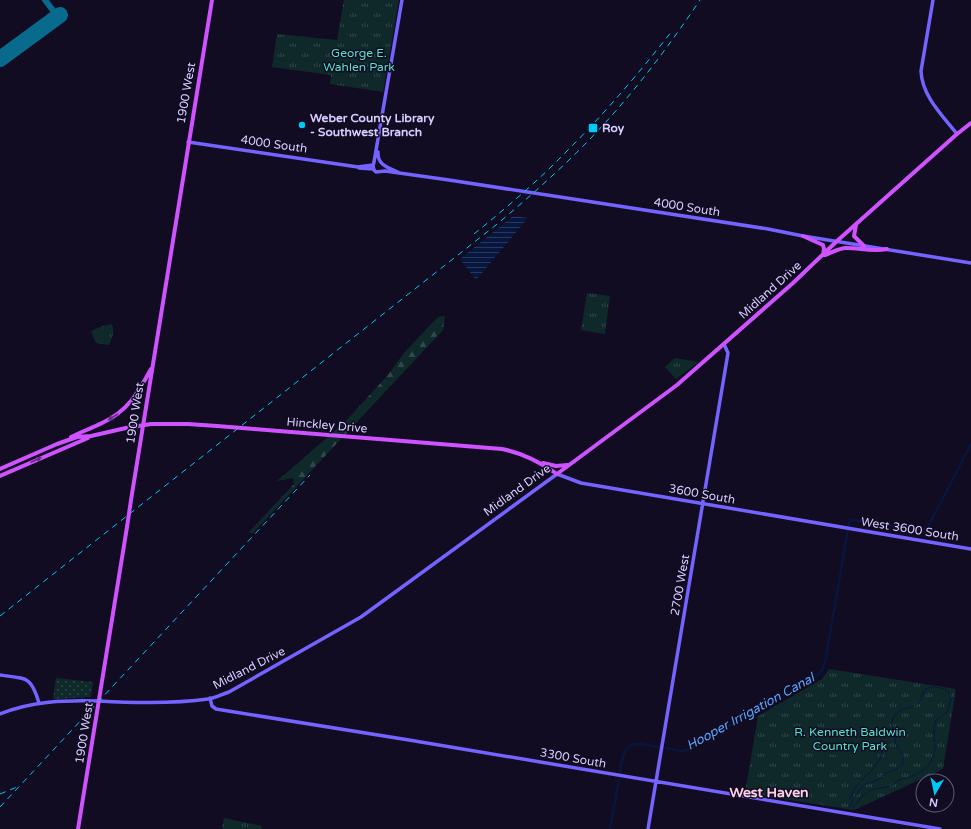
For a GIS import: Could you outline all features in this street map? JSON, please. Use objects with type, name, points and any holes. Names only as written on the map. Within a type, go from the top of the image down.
[{"type":"main road","name":"1900 West","points":[[78,829],[212,0]]},
{"type":"main road","name":"Midland Drive","points":[[557,474],[677,385],[971,123]]},
{"type":"main road","points":[[856,224],[854,236],[864,246]]},
{"type":"main road","points":[[804,236],[823,245],[824,249],[822,256]]},
{"type":"main road","points":[[822,256],[842,249],[878,251],[887,249]]},
{"type":"main road","points":[[57,444],[102,423],[119,413],[140,390],[153,365]]},
{"type":"main road","name":"Hinckley Drive","points":[[0,469],[57,444],[77,437],[91,436],[126,428],[169,423],[502,449],[516,452],[541,463],[557,474]]},
{"type":"main road","name":"Hinckley Drive","points":[[0,476],[91,436]]},
{"type":"main road","points":[[541,463],[556,466],[569,465]]},
{"type":"street","points":[[373,165],[377,150],[402,0]]},
{"type":"street","points":[[933,0],[921,78],[932,102],[957,134]]},
{"type":"street","name":"4000 South","points":[[188,142],[358,167],[373,165],[380,161]]},
{"type":"street","points":[[377,150],[378,158],[384,166],[382,171]]},
{"type":"street","name":"4000 South","points":[[373,165],[377,172],[382,171],[399,173],[768,229],[971,263]]},
{"type":"street","name":"4000 South","points":[[384,166],[399,173]]},
{"type":"street","name":"2700 West","points":[[648,829],[728,353],[724,344]]},
{"type":"street","name":"3600 South","points":[[557,474],[580,483],[702,505],[845,528]]},
{"type":"street","name":"Midland Drive","points":[[0,714],[15,708],[39,703],[84,700],[99,702],[172,702],[210,698],[236,689],[361,617],[557,474]]},
{"type":"street","name":"West 3600 South","points":[[845,528],[971,549]]},
{"type":"street","points":[[0,675],[30,681],[36,691],[39,703]]},
{"type":"street","name":"3300 South","points":[[210,698],[212,706],[216,709],[940,829]]},
{"type":"green space","name":"George E. Wahlen Park","points":[[344,0],[399,0],[383,92],[330,84],[331,75],[272,67],[277,34],[337,40]]},
{"type":"green space","points":[[587,293],[610,296],[605,334],[581,330]]},
{"type":"green space","points":[[445,316],[443,330],[252,534],[249,532],[294,484],[293,478],[277,481],[344,423],[388,375],[404,353],[438,317]]},
{"type":"green space","points":[[111,324],[113,331],[109,345],[96,343],[91,331]]},
{"type":"green space","points":[[675,358],[699,362],[676,379],[665,367]]},
{"type":"green space","name":"R. Kenneth Baldwin Country Park","points":[[829,669],[956,689],[943,769],[934,773],[915,773],[915,782],[854,810],[745,793],[758,716],[822,679]]},
{"type":"green space","points":[[56,678],[93,682],[91,697],[53,699]]},
{"type":"green space","points":[[836,715],[855,718],[849,757],[830,754]]},
{"type":"green space","points":[[857,718],[876,721],[870,760],[851,757]]},
{"type":"green space","points":[[749,777],[763,780],[761,792],[747,790]]},
{"type":"green space","points":[[224,818],[262,826],[261,829],[222,829]]},
{"type":"water","points":[[513,216],[528,218],[476,280],[460,259]]},
{"type":"waterway","name":"Hooper Irrigation Canal","points":[[666,748],[681,751],[687,750],[816,676],[822,671],[826,657],[849,523],[853,520],[922,530],[929,525],[971,444]]},
{"type":"waterway","points":[[848,808],[860,789],[866,784],[878,780],[888,772],[897,769],[903,763],[902,756],[896,745],[892,725],[896,714],[917,704],[921,700],[922,694],[927,688],[933,687],[945,689],[949,693],[951,700],[947,712],[935,721],[935,747],[934,755],[931,761],[918,774],[898,780],[888,787],[869,791],[853,808]]},
{"type":"waterway","points":[[849,800],[856,786],[872,770],[880,759],[884,742]]},
{"type":"waterway","name":"Hooper Irrigation Canal","points":[[620,771],[624,754],[630,746],[641,744],[658,747]]},
{"type":"waterway","name":"Hooper Irrigation Canal","points":[[610,829],[619,780]]},
{"type":"taxiway","points":[[45,0],[58,17]]},
{"type":"runway","points":[[0,59],[60,15]]},
{"type":"railway","points":[[0,616],[496,225],[533,193],[560,169],[622,104],[655,63],[700,0]]},
{"type":"railway","points":[[474,234],[533,184],[581,137],[647,62],[672,31]]},
{"type":"railway","points":[[0,807],[310,475]]},
{"type":"railway","points":[[0,794],[17,787]]},
{"type":"place","name":"Weber County Library - Southwest Branch","points":[[302,125]]},
{"type":"place","name":"Roy","points":[[593,128]]},
{"type":"district","name":"West Haven","points":[[769,792]]}]
